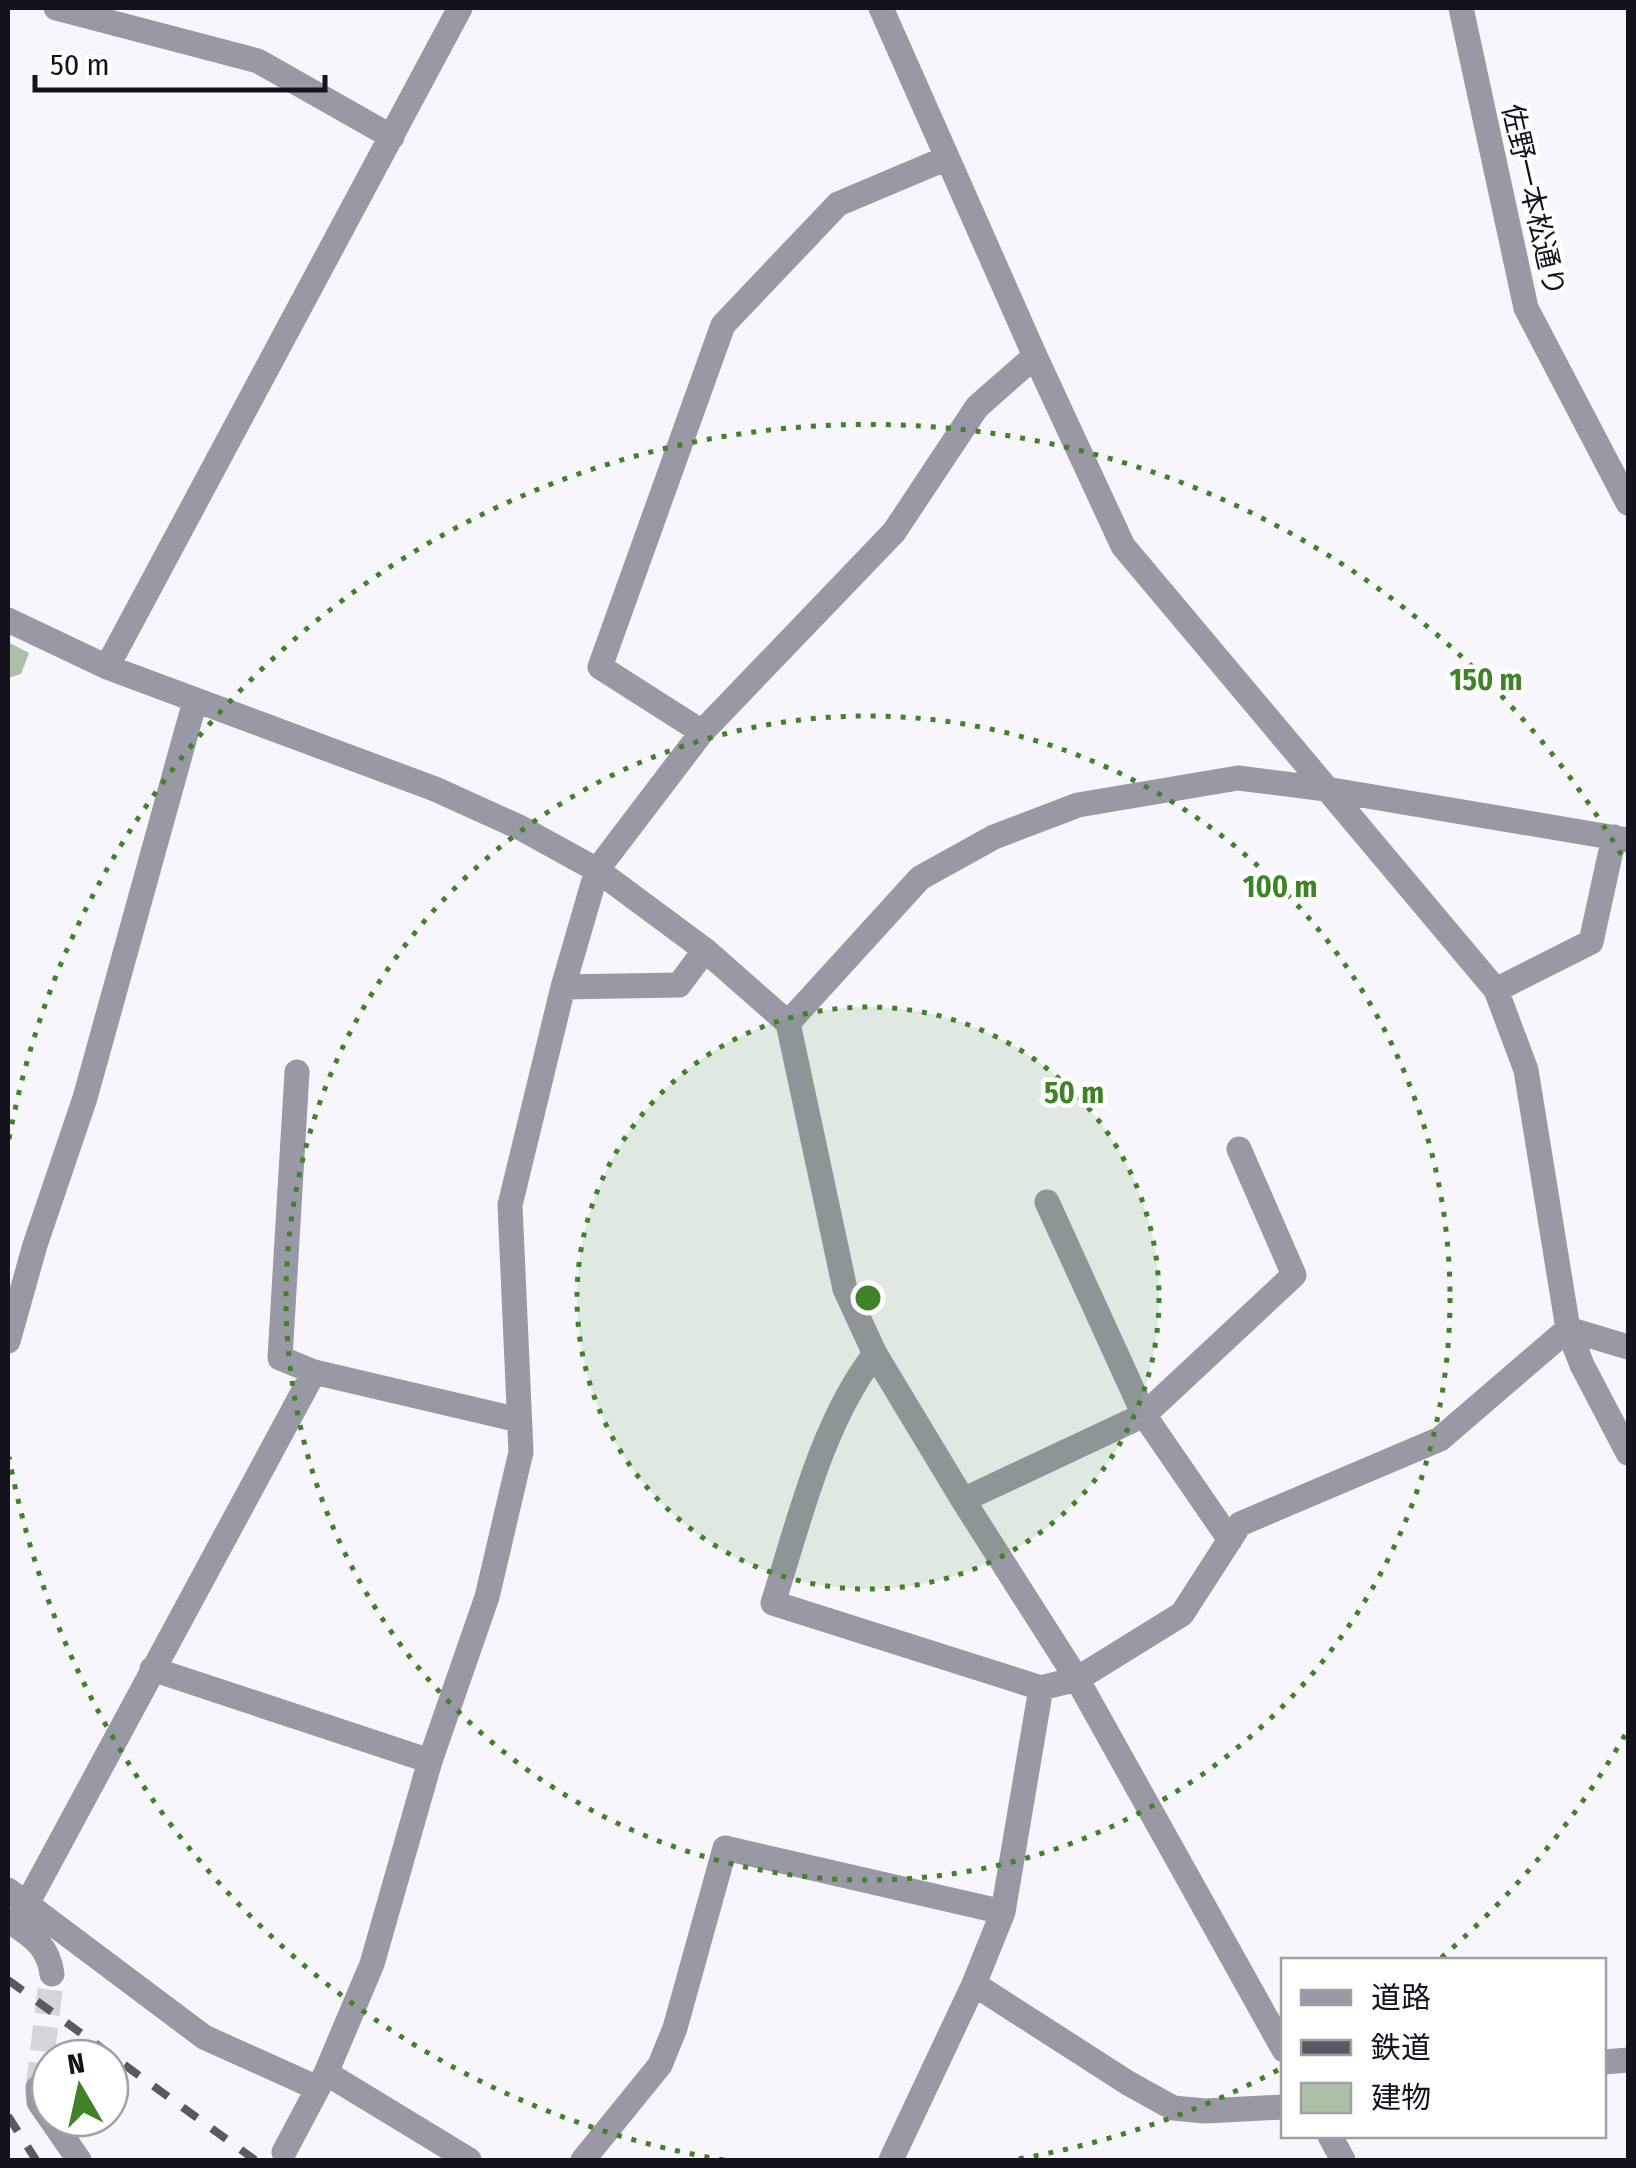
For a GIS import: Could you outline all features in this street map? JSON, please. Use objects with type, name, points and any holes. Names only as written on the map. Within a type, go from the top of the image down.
[{"type":"street","points":[[56,8],[258,61],[392,138]]},
{"type":"street","points":[[108,668],[460,8]]},
{"type":"street","points":[[881,8],[1123,546],[1496,990],[1526,1070],[1568,1329],[1628,1454]]},
{"type":"street","name":"佐野一本松通り","points":[[1461,8],[1526,308],[1628,503]]},
{"type":"street","points":[[702,732],[600,666],[723,325],[838,204],[947,158]]},
{"type":"street","points":[[284,2152],[321,2081],[372,1964],[430,1761],[487,1597],[521,1452],[510,1205],[563,987],[597,870],[702,732],[894,532],[977,408],[1035,356]]},
{"type":"street","points":[[8,620],[108,668],[435,789],[519,827],[597,870],[705,950],[788,1023],[845,1289],[874,1354],[1078,1679],[1281,2045]]},
{"type":"street","points":[[9,1336],[35,1245],[89,1093],[196,701]]},
{"type":"street","points":[[788,1023],[920,878],[994,837],[1078,805],[1238,778],[1326,788],[1621,839],[1591,942],[1496,990]]},
{"type":"street","points":[[563,987],[679,984],[705,950]]},
{"type":"street","points":[[297,1072],[280,1358],[314,1372],[519,1420]]},
{"type":"street","points":[[963,1500],[1144,1415],[1294,1275],[1239,1148]]},
{"type":"street","points":[[1047,1202],[1144,1415],[1230,1540]]},
{"type":"street","points":[[1568,1329],[1628,1347]]},
{"type":"street","points":[[874,1354],[822,1451],[772,1603],[1041,1688],[1078,1679],[1182,1614],[1240,1524],[1440,1439],[1568,1329]]},
{"type":"street","points":[[314,1372],[152,1670],[18,1896],[204,2038],[321,2081],[470,2160]]},
{"type":"street","points":[[152,1670],[430,1761]]},
{"type":"street","points":[[891,2160],[974,1984],[1003,1912],[1041,1688]]},
{"type":"street","points":[[582,2160],[660,2066],[675,2028],[725,1848],[1003,1912]]},
{"type":"street","points":[[8,1920],[42,1943],[50,1956],[52,1974]]},
{"type":"street","points":[[974,1984],[1128,2084],[1174,2108],[1281,2108]]},
{"type":"street","points":[[64,2138],[79,2160]]},
{"type":"building","points":[[8,642],[29,653],[21,674],[8,678]]},
{"type":"tunnel","points":[[44,2038],[52,1974]]},
{"type":"railway","points":[[8,1980],[255,2160]]},
{"type":"railway","points":[[8,2116],[36,2160]]}]
